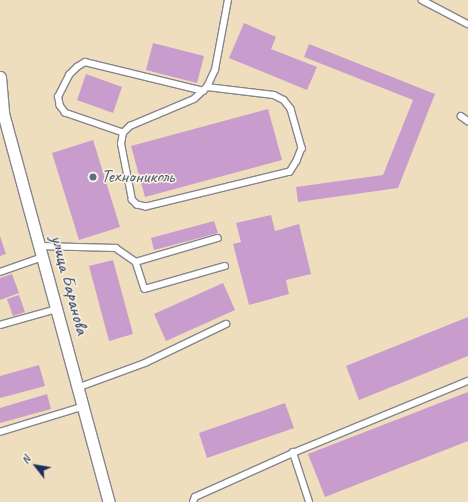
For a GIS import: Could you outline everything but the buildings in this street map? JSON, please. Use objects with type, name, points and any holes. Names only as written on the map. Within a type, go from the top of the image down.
[{"type":"street","name":"улица Баранова","points":[[0,77],[2,114],[40,246],[82,407],[109,502]]},
{"type":"lane","points":[[123,133],[65,112],[60,106],[58,97],[69,75],[77,67],[86,62],[206,89],[274,95],[284,100],[292,109],[302,148],[297,161],[290,172],[141,207],[132,200],[121,144],[123,133],[130,126],[194,99],[206,89],[215,70],[228,0]]},
{"type":"lane","points":[[422,0],[468,24]]},
{"type":"lane","points":[[461,116],[468,121]]},
{"type":"lane","points":[[136,262],[218,238]]},
{"type":"lane","points":[[40,246],[116,248],[136,262],[145,289],[225,266]]},
{"type":"lane","points":[[0,272],[43,257]]},
{"type":"lane","points":[[0,325],[56,310]]},
{"type":"lane","points":[[77,388],[145,363],[226,324]]},
{"type":"lane","points":[[193,502],[195,497],[293,453],[468,381]]},
{"type":"lane","points":[[0,432],[82,407]]},
{"type":"lane","points":[[293,453],[309,502]]},
{"type":"place","name":"Технониколь","points":[[93,177]]}]
